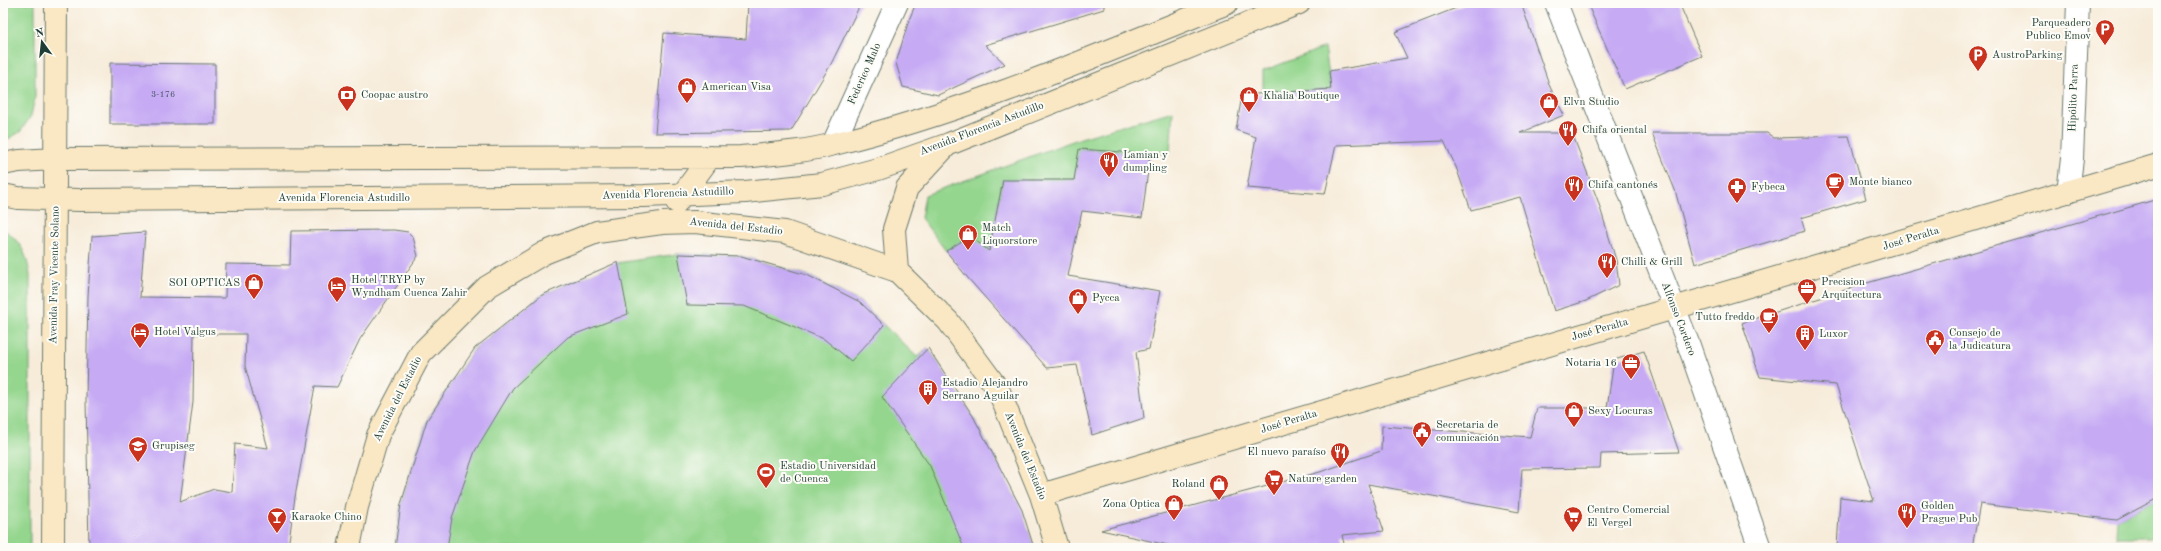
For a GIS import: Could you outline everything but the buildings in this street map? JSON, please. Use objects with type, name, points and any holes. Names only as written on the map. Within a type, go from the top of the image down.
[{"type":"main road","name":"Avenida Fray Vicente Solano","points":[[53,548],[56,3]]},
{"type":"main road","points":[[3,164],[55,158],[741,157],[787,152],[833,144],[990,96],[1227,3]]},
{"type":"main road","name":"Avenida Florencia Astudillo","points":[[3,195],[18,198],[103,200],[644,196],[745,192],[822,184],[878,169],[949,144],[1299,3]]},
{"type":"main road","points":[[897,271],[894,230],[907,188],[949,144]]},
{"type":"main road","points":[[662,223],[710,157]]},
{"type":"main road","name":"José Peralta","points":[[1042,495],[2158,165]]},
{"type":"main road","name":"Avenida del Estadio","points":[[349,548],[357,507],[378,436],[421,353],[487,287],[544,254],[597,232],[662,223],[695,222],[785,232],[897,271],[948,321],[998,389],[1042,495],[1057,548]]},
{"type":"street","name":"Federico Malo","points":[[833,144],[897,3]]},
{"type":"street","name":"Alfonso Cordero","points":[[1556,3],[1674,308],[1760,548]]},
{"type":"street","name":"Hipólito Parra","points":[[2068,192],[2072,159],[2078,3]]},
{"type":"green space","points":[[3,3],[35,3],[35,97],[31,116],[20,132],[3,142]]},
{"type":"green space","points":[[1325,47],[1331,89],[1263,95],[1263,71]]},
{"type":"green space","points":[[1173,111],[1170,152],[1150,154],[1080,149],[1074,180],[1003,180],[989,251],[946,251],[921,218],[925,195],[1081,138]]},
{"type":"green space","points":[[3,229],[15,239],[25,254],[30,275],[30,548],[3,548]]},
{"type":"green space","points":[[678,254],[741,256],[807,275],[860,302],[917,357],[928,348],[973,416],[1021,509],[1034,548],[395,548],[401,504],[427,420],[475,348],[542,295],[617,263]]},
{"type":"green space","points":[[2158,498],[2158,537],[2116,537],[2117,520]]},
{"type":"place","name":"Parqueadero Publico Emov","points":[[2105,46]]},
{"type":"place","name":"AustroParking","points":[[1978,72]]},
{"type":"place","name":"American Visa","points":[[687,104]]},
{"type":"place","name":"Coopac austro","points":[[347,112]]},
{"type":"place","name":"Khalia Boutique","points":[[1249,113]]},
{"type":"place","name":"Elvn Studio","points":[[1549,119]]},
{"type":"place","name":"Chifa oriental","points":[[1568,147]]},
{"type":"place","name":"Lamian y dumpling","points":[[1109,178]]},
{"type":"place","name":"Monte bianco","points":[[1835,199]]},
{"type":"place","name":"Chifa cantonés","points":[[1574,202]]},
{"type":"place","name":"Fybeca","points":[[1737,204]]},
{"type":"place","name":"Match Liquorstore","points":[[968,251]]},
{"type":"place","name":"Chilli & Grill","points":[[1607,279]]},
{"type":"place","name":"SOI OPTICAS","points":[[254,300]]},
{"type":"place","name":"Hotel TRYP by Wyndham Cuenca Zahir","points":[[337,303]]},
{"type":"place","name":"Precision Arquitectura","points":[[1807,305]]},
{"type":"place","name":"Pycca","points":[[1078,315]]},
{"type":"place","name":"Tutto freddo","points":[[1769,334]]},
{"type":"place","name":"Hotel Valgus","points":[[140,349]]},
{"type":"place","name":"Luxor","points":[[1805,351]]},
{"type":"place","name":"Consejo de la Judicatura","points":[[1935,356]]},
{"type":"place","name":"Notaria 16","points":[[1631,380]]},
{"type":"place","name":"Estadio Alejandro Serrano Aguilar","points":[[928,406]]},
{"type":"place","name":"Sexy Locuras","points":[[1574,428]]},
{"type":"place","name":"Secretaria de comunicación","points":[[1422,448]]},
{"type":"place","name":"Grupiseg","points":[[138,463]]},
{"type":"place","name":"El nuevo paraíso","points":[[1340,469]]},
{"type":"place","name":"Estadio Universidad de Cuenca","points":[[766,489]]},
{"type":"place","name":"Nature garden","points":[[1274,496]]},
{"type":"place","name":"Roland","points":[[1219,501]]},
{"type":"place","name":"Zona Optica","points":[[1174,521]]},
{"type":"place","name":"Golden Prague Pub","points":[[1907,529]]},
{"type":"place","name":"Centro Comercial El Vergel","points":[[1573,533]]},
{"type":"place","name":"Karaoke Chino","points":[[277,534]]}]
